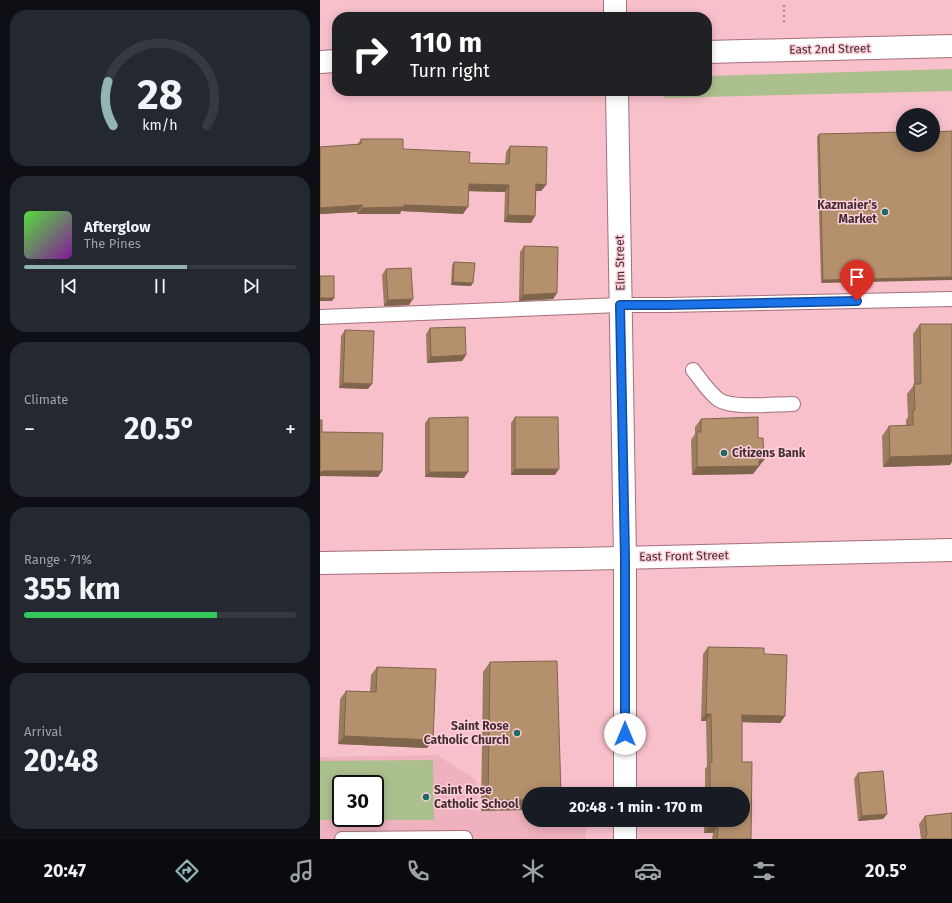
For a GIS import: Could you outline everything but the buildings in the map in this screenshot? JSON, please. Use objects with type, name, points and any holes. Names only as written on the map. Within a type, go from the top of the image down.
[{"type":"street","points":[[615,0],[615,12]]},
{"type":"street","name":"East 2nd Street","points":[[712,52],[952,46]]},
{"type":"street","points":[[320,62],[332,61]]},
{"type":"street","name":"Elm Street","points":[[617,96],[625,558],[625,787]]},
{"type":"street","name":"East Front Street","points":[[320,563],[625,558],[952,550]]},
{"type":"street","points":[[625,827],[625,839]]},
{"type":"lane","points":[[320,317],[620,305],[952,299]]},
{"type":"lane","points":[[693,370],[714,395],[726,403],[743,405],[793,404]]},
{"type":"lane","points":[[342,839],[465,838]]},
{"type":"path","points":[[784,5],[784,23]]},
{"type":"shaded area","name":"Saint Rose Catholic School","points":[[437,755],[476,780],[477,811],[522,810],[522,827],[586,827],[586,839],[320,839],[320,757]]},
{"type":"green space","points":[[952,69],[952,91],[664,98],[664,96],[712,96],[712,76]]},
{"type":"green space","points":[[433,760],[434,820],[384,820],[384,775],[332,775],[332,820],[320,820],[320,761]]},
{"type":"place","name":"Kazmaier's Market","points":[[885,212]]},
{"type":"place","name":"Citizens Bank","points":[[724,453]]},
{"type":"place","name":"Saint Rose Catholic Church","points":[[517,733]]},
{"type":"place","name":"Saint Rose Catholic School","points":[[426,797]]},
{"type":"route","points":[[625,734],[625,558],[620,305],[857,301]]}]
